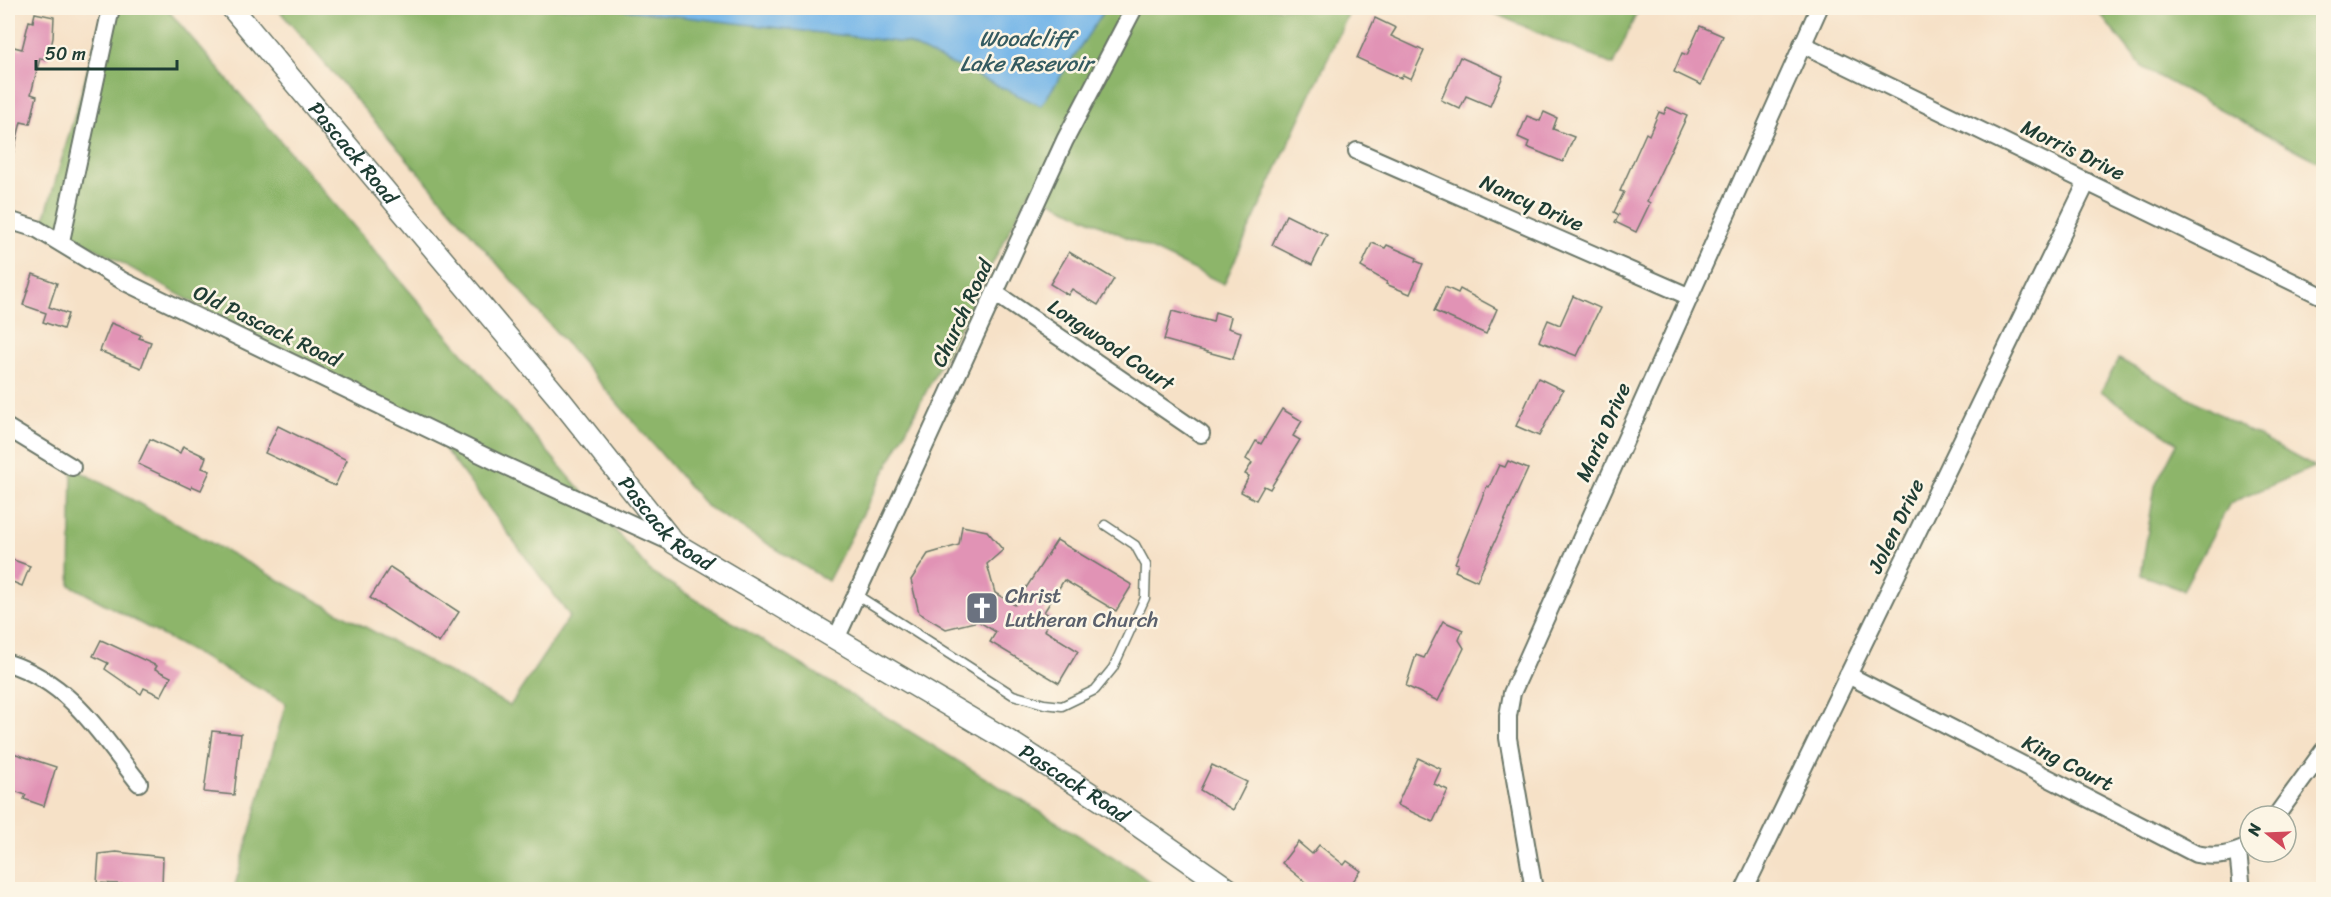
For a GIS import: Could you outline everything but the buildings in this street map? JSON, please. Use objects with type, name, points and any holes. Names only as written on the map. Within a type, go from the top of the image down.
[{"type":"street","points":[[61,241],[111,8]]},
{"type":"street","name":"Pascack Road","points":[[232,8],[554,393],[674,543],[1031,755],[1110,806],[1230,890]]},
{"type":"street","name":"Church Road","points":[[837,639],[1065,140],[1134,8]]},
{"type":"street","name":"Maria Drive","points":[[1534,890],[1508,738],[1508,716],[1512,693],[1819,8]]},
{"type":"street","name":"Morris Drive","points":[[1802,44],[2324,297]]},
{"type":"street","name":"Nancy Drive","points":[[1357,151],[1688,296]]},
{"type":"street","name":"Jolen Drive","points":[[1744,890],[2087,182]]},
{"type":"street","name":"Old Pascack Road","points":[[8,220],[37,229],[61,241],[123,281],[499,463],[674,543]]},
{"type":"street","name":"Longwood Court","points":[[995,293],[1201,434]]},
{"type":"street","points":[[8,428],[72,466]]},
{"type":"street","points":[[8,663],[49,681],[72,699],[139,783]]},
{"type":"street","name":"King Court","points":[[1848,675],[2196,854],[2212,857],[2238,850]]},
{"type":"street","points":[[2285,804],[2324,750]]},
{"type":"street","name":"King Court","points":[[2242,890],[2243,864]]},
{"type":"lane","points":[[857,595],[1013,695],[1044,704],[1062,705],[1095,690],[1113,668],[1145,598],[1146,566],[1136,545],[1105,525]]},
{"type":"green space","points":[[106,8],[166,8],[651,572],[1133,869],[1159,889],[234,889],[286,703],[70,585],[72,467],[510,706],[570,616],[435,436],[44,220]]},
{"type":"green space","points":[[277,8],[614,8],[907,43],[1041,105],[1106,8],[1351,8],[1224,284],[1030,191],[828,581],[706,506]]},
{"type":"green space","points":[[1482,8],[1639,8],[1613,65]]},
{"type":"green space","points":[[2095,8],[2323,8],[2323,162],[2315,160],[2143,68]]},
{"type":"green space","points":[[2119,359],[2314,467],[2230,503],[2183,590],[2141,575],[2155,486],[2177,443],[2101,391]]},
{"type":"water","name":"Woodcliff Lake Resevoir","points":[[608,8],[1106,8],[1041,106],[907,43]]},
{"type":"place","name":"Christ Lutheran Church","points":[[982,608]]}]
